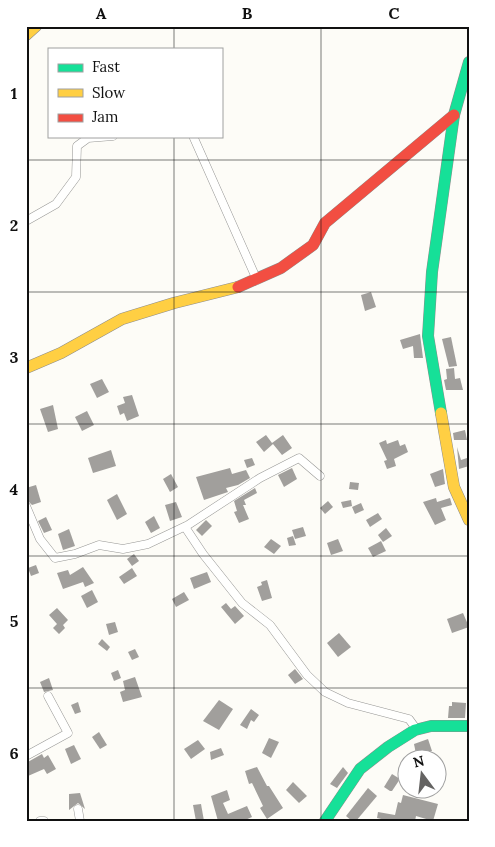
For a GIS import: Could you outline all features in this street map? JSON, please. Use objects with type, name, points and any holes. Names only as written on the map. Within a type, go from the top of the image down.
[{"type":"main road","points":[[26,34],[36,26]]},
{"type":"main road","points":[[469,62],[454,115],[432,272],[428,336],[454,486],[469,520]]},
{"type":"main road","points":[[26,368],[61,353],[122,319],[174,303],[226,292],[281,268],[313,245],[325,223],[454,115]]},
{"type":"main road","points":[[326,821],[360,769],[388,747],[417,730],[442,724],[469,726]]},
{"type":"street","points":[[26,222],[56,204],[76,177],[77,146],[88,138]]},
{"type":"street","points":[[195,138],[257,280]]},
{"type":"street","points":[[26,506],[40,539],[55,558],[99,545],[132,548],[148,544],[185,526],[260,478],[298,458],[320,476]]},
{"type":"street","points":[[185,526],[203,554],[242,603],[270,625],[307,675],[325,692],[348,703],[408,719],[417,730]]},
{"type":"street","points":[[26,756],[68,732],[48,696]]},
{"type":"street","points":[[78,809],[80,821]]},
{"type":"building","points":[[371,292],[376,307],[365,311],[361,295]]},
{"type":"building","points":[[420,334],[423,358],[414,358],[413,346],[403,349],[400,340]]},
{"type":"building","points":[[451,337],[457,366],[449,367],[442,339]]},
{"type":"building","points":[[454,368],[455,379],[460,378],[463,390],[446,390],[444,380],[447,379],[446,369]]},
{"type":"building","points":[[102,379],[109,392],[97,398],[90,384]]},
{"type":"building","points":[[132,395],[139,416],[127,421],[124,413],[120,415],[117,406],[125,403],[123,397]]},
{"type":"building","points":[[53,405],[58,429],[48,432],[40,409]]},
{"type":"building","points":[[87,411],[94,425],[82,431],[75,417]]},
{"type":"building","points":[[465,430],[467,440],[454,440],[453,433]]},
{"type":"building","points":[[266,435],[272,443],[283,435],[292,448],[282,455],[273,444],[264,452],[256,442]]},
{"type":"building","points":[[386,440],[387,444],[398,440],[400,446],[405,444],[408,452],[394,459],[396,466],[387,469],[384,461],[387,460],[379,443]]},
{"type":"building","points":[[457,447],[461,460],[467,458],[469,466],[459,469]]},
{"type":"building","points":[[111,450],[116,466],[93,473],[88,458]]},
{"type":"building","points":[[252,458],[255,465],[247,468],[244,460]]},
{"type":"building","points":[[230,468],[232,474],[246,470],[250,478],[238,485],[226,488],[228,492],[204,500],[196,477]]},
{"type":"building","points":[[292,468],[297,479],[284,487],[278,475]]},
{"type":"building","points":[[443,469],[445,484],[435,487],[430,474]]},
{"type":"building","points":[[171,474],[178,487],[170,492],[163,479]]},
{"type":"building","points":[[350,482],[359,483],[358,490],[349,489]]},
{"type":"building","points":[[36,485],[41,502],[32,505],[28,501],[26,488]]},
{"type":"building","points":[[255,488],[257,493],[244,500],[246,505],[243,505],[249,519],[239,523],[234,512],[237,511],[234,501]]},
{"type":"building","points":[[117,494],[127,514],[117,520],[107,500]]},
{"type":"building","points":[[436,498],[437,502],[450,498],[452,505],[441,508],[446,520],[435,525],[423,502]]},
{"type":"building","points":[[351,500],[352,506],[343,508],[341,502]]},
{"type":"building","points":[[328,501],[333,507],[325,514],[320,508]]},
{"type":"building","points":[[176,502],[182,517],[170,521],[165,505]]},
{"type":"building","points":[[361,503],[364,510],[355,514],[352,507]]},
{"type":"building","points":[[378,513],[382,519],[370,527],[366,520]]},
{"type":"building","points":[[154,516],[160,528],[151,533],[145,522]]},
{"type":"building","points":[[46,517],[52,530],[44,533],[38,521]]},
{"type":"building","points":[[206,520],[212,526],[202,536],[196,530]]},
{"type":"building","points":[[303,527],[306,536],[295,539],[292,530]]},
{"type":"building","points":[[386,528],[392,536],[383,542],[378,535]]},
{"type":"building","points":[[69,529],[75,546],[63,550],[58,534]]},
{"type":"building","points":[[293,536],[296,545],[289,546],[287,538]]},
{"type":"building","points":[[271,539],[281,546],[274,554],[264,547]]},
{"type":"building","points":[[338,539],[343,551],[331,555],[327,543]]},
{"type":"building","points":[[381,541],[386,551],[373,557],[368,548]]},
{"type":"building","points":[[134,554],[139,561],[132,566],[127,559]]},
{"type":"building","points":[[36,565],[39,573],[31,576],[28,568]]},
{"type":"building","points":[[83,567],[94,583],[85,587],[83,582],[63,589],[57,573],[68,570],[70,575]]},
{"type":"building","points":[[132,568],[137,576],[124,584],[119,577]]},
{"type":"building","points":[[207,572],[211,582],[194,589],[190,578]]},
{"type":"building","points":[[267,580],[272,598],[262,601],[257,587],[262,585],[261,582]]},
{"type":"building","points":[[92,590],[98,602],[87,608],[81,596]]},
{"type":"building","points":[[184,592],[189,600],[176,607],[172,599]]},
{"type":"building","points":[[226,603],[231,609],[235,606],[244,616],[235,624],[221,607]]},
{"type":"building","points":[[57,608],[68,620],[63,625],[65,628],[59,634],[53,628],[57,624],[49,615]]},
{"type":"building","points":[[463,613],[469,627],[452,633],[447,619]]},
{"type":"building","points":[[115,622],[118,632],[109,635],[106,624]]},
{"type":"building","points":[[339,633],[351,647],[338,657],[327,643]]},
{"type":"building","points":[[102,639],[110,647],[107,651],[98,644]]},
{"type":"building","points":[[135,649],[139,657],[132,660],[128,652]]},
{"type":"building","points":[[295,669],[303,679],[295,684],[288,675]]},
{"type":"building","points":[[118,670],[121,678],[114,681],[111,673]]},
{"type":"building","points":[[135,677],[142,697],[123,702],[120,692],[125,690],[123,681]]},
{"type":"building","points":[[49,678],[53,690],[44,692],[40,682]]},
{"type":"building","points":[[219,700],[233,709],[219,730],[203,721]]},
{"type":"building","points":[[78,702],[81,712],[75,714],[71,705]]},
{"type":"building","points":[[452,702],[466,703],[465,718],[448,718],[449,706],[452,706]]},
{"type":"building","points":[[251,709],[259,715],[254,722],[251,720],[247,729],[240,725]]},
{"type":"building","points":[[99,732],[107,745],[100,749],[92,737]]},
{"type":"building","points":[[269,738],[279,742],[271,758],[262,753]]},
{"type":"building","points":[[428,739],[432,750],[415,750],[414,744]]},
{"type":"building","points":[[198,740],[205,749],[191,759],[184,749]]},
{"type":"building","points":[[74,745],[81,759],[71,764],[65,749]]},
{"type":"building","points":[[221,748],[224,755],[211,760],[210,752]]},
{"type":"building","points":[[42,754],[44,758],[48,755],[56,769],[47,774],[44,769],[28,776],[26,763]]},
{"type":"building","points":[[257,767],[267,786],[269,786],[283,808],[267,819],[260,808],[263,806],[252,783],[249,784],[245,771]]},
{"type":"building","points":[[343,767],[348,773],[337,788],[330,784]]},
{"type":"building","points":[[392,774],[398,778],[398,782],[392,791],[384,787]]},
{"type":"building","points":[[293,782],[307,796],[299,803],[286,790]]},
{"type":"building","points":[[368,788],[377,796],[356,821],[352,821],[346,816]]},
{"type":"building","points":[[227,790],[230,800],[223,803],[228,814],[247,806],[252,817],[243,821],[218,821],[211,796]]},
{"type":"building","points":[[80,793],[85,809],[78,803],[69,810],[69,794]]},
{"type":"building","points":[[402,800],[422,800],[438,804],[433,821],[416,816],[415,821],[390,821],[377,818],[378,812],[395,815],[398,802],[401,803]]},
{"type":"building","points":[[201,804],[204,821],[196,821],[193,805]]},
{"type":"traffic: fast","points":[[441,413],[428,336],[432,272],[454,115],[469,62]]},
{"type":"traffic: fast","points":[[325,821],[360,769],[388,747],[415,730],[431,726],[469,726]]},
{"type":"traffic: slow","points":[[26,35],[36,26]]},
{"type":"traffic: slow","points":[[26,368],[61,353],[122,319],[174,303],[238,287]]},
{"type":"traffic: slow","points":[[441,413],[454,487],[469,520]]},
{"type":"traffic: jam","points":[[238,287],[281,268],[313,245],[325,223],[454,115]]}]
